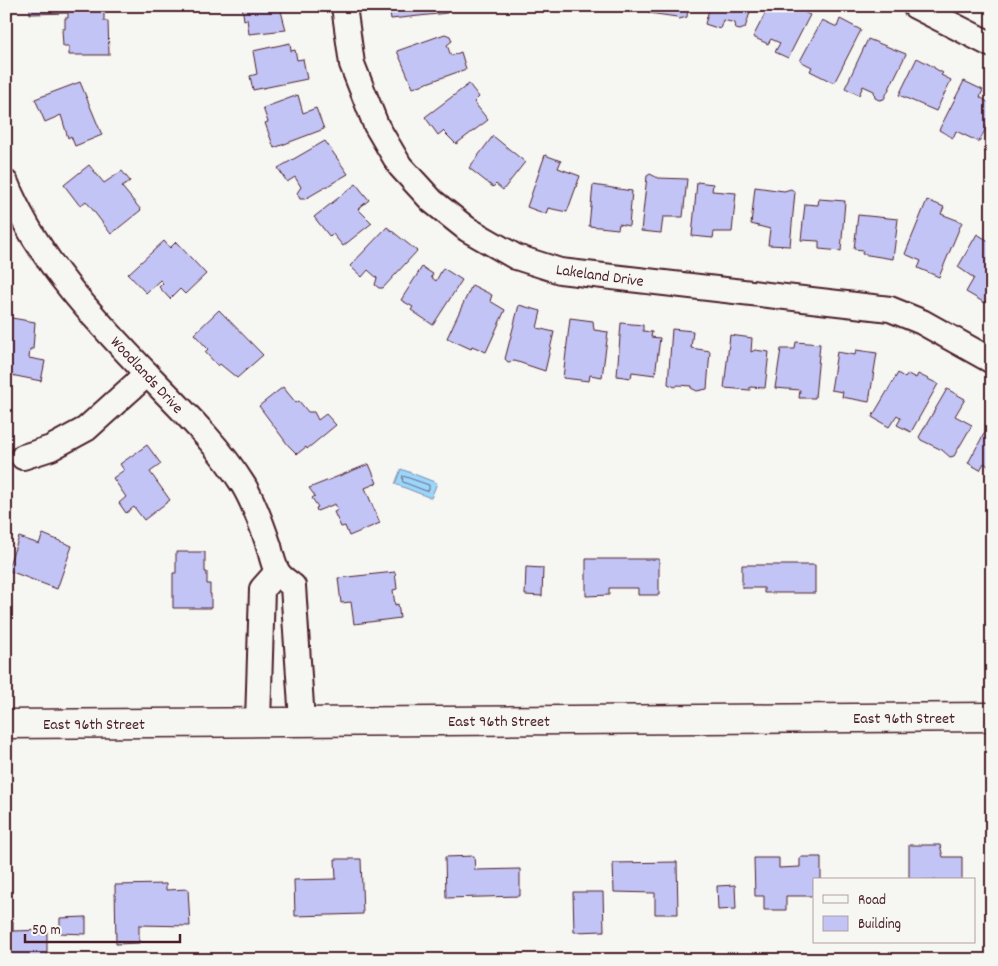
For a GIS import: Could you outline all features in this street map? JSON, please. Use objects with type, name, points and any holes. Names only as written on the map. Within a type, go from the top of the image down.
[{"type":"main road","name":"East 96th Street","points":[[6,724],[992,716]]},
{"type":"street","name":"Lakeland Drive","points":[[344,6],[352,64],[376,125],[400,166],[432,201],[453,218],[467,229],[516,258],[560,271],[890,309],[922,322],[992,361]]},
{"type":"street","points":[[915,6],[992,45]]},
{"type":"street","name":"Woodlands Drive","points":[[6,182],[14,203],[36,243],[56,272],[147,374],[202,430],[244,487],[260,518],[277,572],[294,586],[302,722]]},
{"type":"street","points":[[23,457],[51,448],[86,429],[147,374]]},
{"type":"street","points":[[258,722],[262,589],[277,572]]},
{"type":"water","points":[[401,469],[437,483],[431,498],[395,484]]},
{"type":"building","points":[[30,6],[104,6],[104,21],[108,21],[109,55],[69,55],[69,46],[63,46],[62,29],[65,29],[65,18],[68,18],[68,13],[30,14]]},
{"type":"building","points":[[242,6],[295,6],[295,9],[281,11],[286,30],[249,34],[247,19],[244,20]]},
{"type":"building","points":[[389,6],[446,6],[447,13],[391,19]]},
{"type":"building","points":[[650,6],[688,6],[687,17],[679,19],[677,17],[649,13]]},
{"type":"building","points":[[710,6],[752,6],[745,28],[740,30],[736,29],[735,23],[723,20],[720,29],[705,24]]},
{"type":"building","points":[[769,6],[803,6],[802,11],[810,15],[788,58],[775,52],[780,43],[771,39],[768,44],[753,37]]},
{"type":"building","points":[[840,19],[861,30],[834,83],[810,71],[812,67],[800,61],[822,20],[837,27]]},
{"type":"building","points":[[445,34],[450,36],[452,41],[447,45],[451,56],[461,52],[466,69],[413,88],[397,51]]},
{"type":"building","points":[[868,39],[906,54],[884,99],[879,100],[875,98],[874,91],[863,86],[859,95],[845,88]]},
{"type":"building","points":[[290,43],[291,51],[295,50],[297,60],[303,59],[307,79],[253,90],[250,76],[257,74],[253,51]]},
{"type":"building","points":[[917,58],[934,67],[943,73],[941,75],[951,80],[936,111],[899,95]]},
{"type":"building","points":[[964,81],[983,90],[980,97],[992,105],[992,116],[979,142],[956,131],[953,138],[939,130]]},
{"type":"building","points":[[80,82],[102,135],[75,146],[71,136],[68,138],[61,115],[45,122],[35,99]]},
{"type":"building","points":[[469,84],[479,97],[474,102],[488,120],[456,144],[443,131],[438,135],[425,117]]},
{"type":"building","points":[[298,95],[303,113],[316,108],[324,129],[274,148],[265,123],[268,122],[263,108]]},
{"type":"building","points":[[493,136],[525,162],[503,190],[496,184],[493,187],[469,168]]},
{"type":"building","points":[[325,141],[348,174],[305,199],[300,199],[297,193],[301,187],[295,177],[287,182],[278,168]]},
{"type":"building","points":[[545,155],[561,161],[558,168],[580,176],[567,212],[548,208],[546,214],[527,207]]},
{"type":"building","points":[[89,165],[104,183],[122,171],[130,181],[122,187],[141,210],[111,234],[86,201],[80,206],[64,185]]},
{"type":"building","points":[[650,174],[658,178],[687,179],[683,217],[663,217],[661,233],[641,231],[647,176]]},
{"type":"building","points":[[697,182],[713,184],[712,191],[736,193],[732,232],[714,232],[713,238],[692,236]]},
{"type":"building","points":[[356,184],[369,200],[358,209],[372,223],[343,246],[333,234],[330,237],[314,217]]},
{"type":"building","points":[[593,185],[632,191],[629,226],[619,224],[618,229],[589,226]]},
{"type":"building","points":[[755,187],[784,191],[791,189],[795,192],[790,246],[768,245],[770,229],[751,224]]},
{"type":"building","points":[[819,199],[845,201],[841,251],[819,249],[819,241],[801,240],[805,204],[818,205]]},
{"type":"building","points":[[927,200],[944,207],[941,214],[962,222],[939,277],[918,268],[921,261],[905,254]]},
{"type":"building","points":[[858,215],[898,219],[893,259],[862,254],[863,250],[854,249]]},
{"type":"building","points":[[387,227],[417,251],[383,288],[379,288],[375,285],[377,278],[368,270],[362,277],[350,266]]},
{"type":"building","points":[[977,234],[992,243],[992,291],[985,303],[966,292],[974,278],[958,267]]},
{"type":"building","points":[[164,241],[170,248],[176,242],[206,274],[185,294],[180,289],[170,299],[159,287],[163,283],[160,280],[146,293],[128,274]]},
{"type":"building","points":[[422,267],[433,274],[431,277],[436,281],[443,268],[462,280],[433,325],[411,310],[413,307],[401,300]]},
{"type":"building","points":[[472,285],[492,295],[490,301],[505,310],[486,352],[472,346],[471,349],[447,338]]},
{"type":"building","points":[[519,305],[541,311],[537,328],[554,332],[545,371],[515,361],[508,362],[505,359]]},
{"type":"building","points":[[219,310],[263,355],[237,378],[220,364],[218,366],[205,352],[208,349],[194,334]]},
{"type":"building","points":[[6,317],[35,322],[33,349],[30,349],[29,358],[45,361],[41,381],[6,374]]},
{"type":"building","points":[[570,318],[593,321],[594,330],[608,332],[602,377],[590,375],[589,381],[563,378]]},
{"type":"building","points":[[621,323],[643,325],[643,331],[652,332],[651,337],[660,338],[655,375],[632,372],[631,378],[617,376]]},
{"type":"building","points":[[672,329],[693,331],[691,348],[710,351],[707,389],[697,391],[691,388],[691,386],[678,385],[675,387],[668,384]]},
{"type":"building","points":[[730,335],[752,338],[751,352],[755,350],[769,352],[765,388],[750,387],[750,390],[724,388]]},
{"type":"building","points":[[796,342],[820,344],[815,398],[799,398],[800,390],[775,388],[781,349],[795,349]]},
{"type":"building","points":[[856,350],[877,353],[869,402],[842,397],[843,392],[831,390],[837,352],[855,355]]},
{"type":"building","points":[[898,373],[905,378],[908,374],[916,378],[918,374],[938,384],[911,432],[897,425],[901,418],[897,415],[889,427],[872,417]]},
{"type":"building","points":[[283,387],[296,403],[299,401],[308,412],[314,412],[318,420],[326,414],[336,425],[307,449],[306,447],[297,454],[259,406]]},
{"type":"building","points":[[947,389],[965,399],[955,416],[972,425],[954,456],[950,457],[942,450],[921,440],[919,437]]},
{"type":"building","points":[[992,419],[992,469],[984,463],[980,470],[968,463]]},
{"type":"building","points":[[147,445],[161,464],[150,472],[170,500],[144,520],[134,507],[126,513],[119,503],[126,497],[113,478],[124,470],[120,464]]},
{"type":"building","points":[[369,464],[377,483],[365,488],[380,523],[349,536],[345,526],[341,527],[334,512],[338,510],[335,504],[317,511],[316,508],[318,507],[312,498],[315,496],[309,488]]},
{"type":"building","points":[[43,534],[72,546],[57,589],[7,570],[19,537],[39,544]]},
{"type":"building","points":[[176,552],[205,552],[205,572],[207,572],[207,584],[210,584],[211,608],[173,608],[173,573],[176,573]]},
{"type":"building","points":[[586,559],[659,559],[659,595],[638,595],[638,588],[609,588],[609,595],[586,596]]},
{"type":"building","points":[[742,565],[815,565],[815,593],[764,593],[764,588],[742,588]]},
{"type":"building","points":[[526,567],[543,568],[542,596],[525,595]]},
{"type":"building","points":[[395,572],[397,589],[393,590],[395,605],[398,604],[400,618],[354,624],[351,602],[341,603],[338,578]]},
{"type":"building","points":[[909,845],[940,845],[943,857],[962,857],[962,878],[909,878]]},
{"type":"building","points":[[474,856],[475,870],[520,869],[520,896],[446,898],[445,857]]},
{"type":"building","points":[[800,857],[821,857],[821,878],[813,878],[813,896],[786,896],[786,910],[764,910],[764,896],[755,896],[754,858],[779,858],[779,868],[800,867]]},
{"type":"building","points":[[335,859],[361,859],[363,914],[295,916],[294,880],[336,879]]},
{"type":"building","points":[[677,862],[678,914],[655,914],[655,893],[614,892],[613,863]]},
{"type":"building","points":[[166,884],[166,890],[188,889],[190,926],[139,925],[139,943],[116,944],[115,885]]},
{"type":"building","points":[[735,885],[736,909],[718,910],[717,886]]},
{"type":"building","points":[[573,892],[603,892],[604,931],[574,932]]},
{"type":"building","points":[[86,917],[86,934],[60,933],[60,918]]},
{"type":"building","points":[[6,921],[13,921],[13,931],[47,930],[47,959],[6,960]]}]
